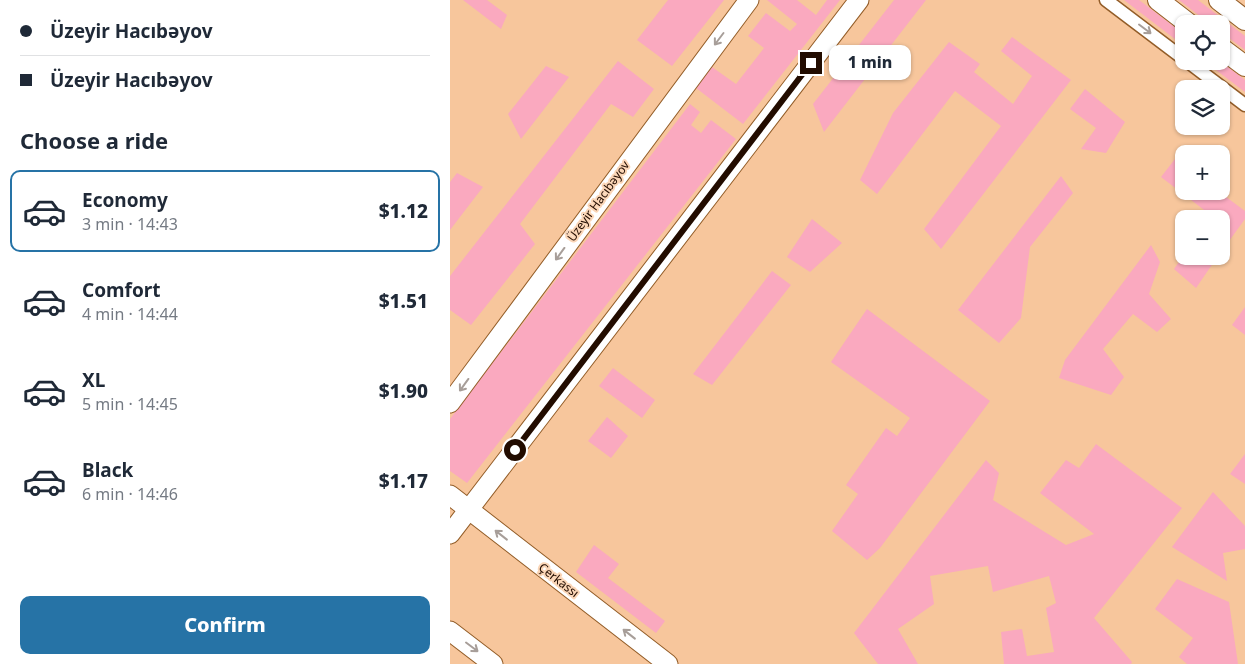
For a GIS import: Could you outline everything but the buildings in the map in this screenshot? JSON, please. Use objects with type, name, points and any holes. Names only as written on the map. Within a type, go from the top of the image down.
[{"type":"main road","points":[[1158,0],[1177,15]]},
{"type":"main road","points":[[1219,0],[1245,20]]},
{"type":"main road","points":[[1230,55],[1245,66]]},
{"type":"street","name":"Üzeyir Hacıbəyov","points":[[450,403],[749,0]]},
{"type":"street","points":[[450,534],[858,0]]},
{"type":"street","points":[[1106,0],[1175,52]]},
{"type":"street","points":[[1199,70],[1245,105]]},
{"type":"street","name":"Çerkassı","points":[[450,495],[668,664]]},
{"type":"street","points":[[450,631],[493,664]]},
{"type":"shaded area","points":[[463,0],[487,0],[507,15],[501,29]]},
{"type":"shaded area","points":[[668,0],[724,0],[672,66],[637,40]]},
{"type":"shaded area","points":[[767,0],[797,0],[816,15],[827,0],[840,0],[743,124],[696,88],[712,67],[736,84],[764,48],[748,36],[766,13],[790,31],[797,24]]},
{"type":"shaded area","points":[[894,0],[926,0],[824,132],[813,104]]},
{"type":"shaded area","points":[[1124,0],[1139,0],[1175,27],[1175,39]]},
{"type":"shaded area","points":[[1179,0],[1198,0],[1218,15],[1198,15]]},
{"type":"shaded area","points":[[1230,25],[1245,36],[1245,50],[1230,39]]},
{"type":"shaded area","points":[[1012,37],[1071,80],[941,249],[924,229],[1001,126],[955,91],[877,194],[860,180],[893,113],[949,42],[980,64],[974,72],[1013,104],[1032,76],[1001,51]]},
{"type":"shaded area","points":[[618,61],[654,89],[633,117],[611,104],[520,224],[535,244],[471,325],[450,310],[450,276]]},
{"type":"shaded area","points":[[546,66],[569,77],[521,139],[508,114]]},
{"type":"shaded area","points":[[1230,69],[1245,80],[1245,92],[1230,80],[1216,70]]},
{"type":"shaded area","points":[[1085,89],[1125,122],[1106,153],[1081,149],[1096,128],[1070,109]]},
{"type":"shaded area","points":[[690,104],[700,112],[691,125],[701,133],[711,120],[736,139],[467,483],[450,471],[450,419]]},
{"type":"shaded area","points":[[1175,159],[1175,188],[1161,177]]},
{"type":"shaded area","points":[[457,173],[483,187],[450,230],[450,182]]},
{"type":"shaded area","points":[[1061,176],[1073,193],[1030,247],[1021,318],[999,343],[958,310]]},
{"type":"shaded area","points":[[1191,200],[1230,200],[1245,211],[1245,219],[1230,240],[1230,210],[1204,210]]},
{"type":"shaded area","points":[[812,219],[842,243],[810,272],[787,257]]},
{"type":"shaded area","points":[[1151,245],[1160,262],[1149,294],[1171,319],[1157,332],[1133,314],[1103,349],[1124,377],[1111,395],[1059,378],[1065,360]]},
{"type":"shaded area","points":[[1177,265],[1212,265],[1196,288],[1174,269]]},
{"type":"shaded area","points":[[772,271],[791,285],[712,385],[693,374]]},
{"type":"shaded area","points":[[1245,307],[1245,335],[1232,325]]},
{"type":"shaded area","points":[[867,309],[990,401],[880,548],[867,560],[832,531],[858,494],[846,485],[886,428],[897,436],[910,418],[831,362]]},
{"type":"shaded area","points":[[613,368],[655,400],[642,418],[599,386]]},
{"type":"shaded area","points":[[607,417],[628,436],[611,458],[588,441]]},
{"type":"shaded area","points":[[1096,444],[1182,508],[1094,618],[1132,662],[1131,664],[1004,664],[1001,632],[1022,629],[1027,656],[1054,652],[1046,608],[1056,603],[1049,576],[993,592],[988,566],[930,576],[934,604],[898,629],[918,664],[878,664],[854,633],[986,460],[999,473],[993,500],[1066,545],[1094,534],[1040,493],[1066,460],[1079,468]]},
{"type":"shaded area","points":[[1245,454],[1245,484],[1230,474]]},
{"type":"shaded area","points":[[1213,492],[1245,526],[1245,549],[1223,553],[1227,581],[1172,547]]},
{"type":"shaded area","points":[[594,545],[619,564],[608,578],[665,621],[656,633],[576,572]]},
{"type":"shaded area","points":[[1177,579],[1229,602],[1238,664],[1187,664],[1179,657],[1193,638],[1155,609]]},
{"type":"route","points":[[515,450],[811,63]]}]
